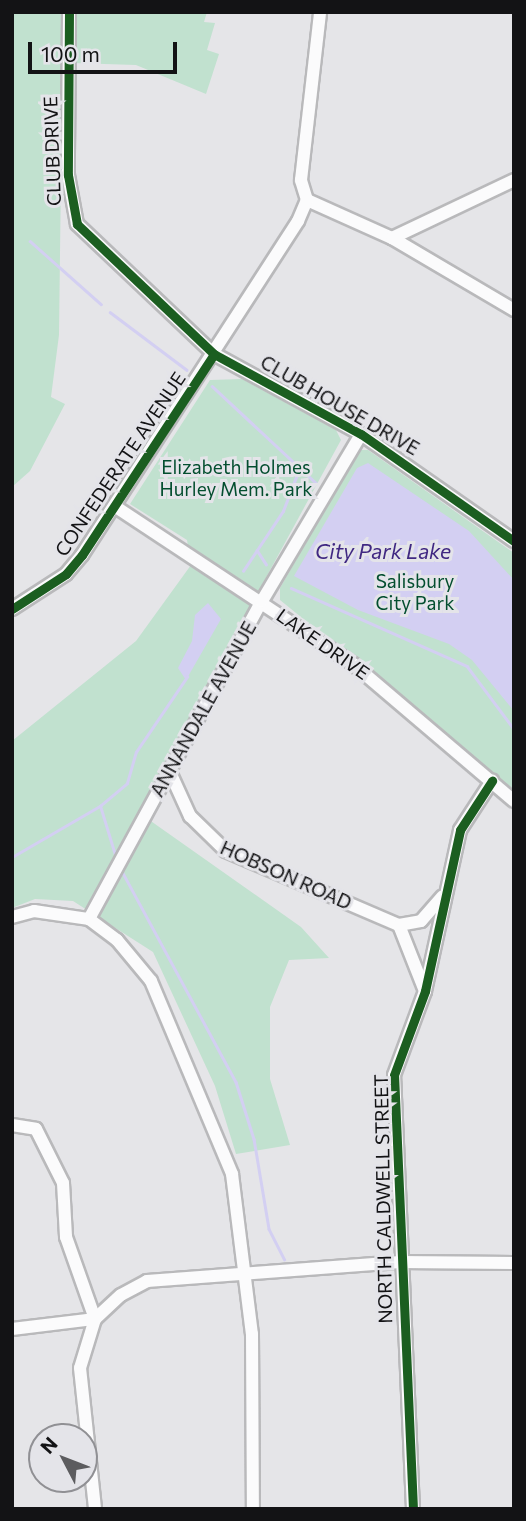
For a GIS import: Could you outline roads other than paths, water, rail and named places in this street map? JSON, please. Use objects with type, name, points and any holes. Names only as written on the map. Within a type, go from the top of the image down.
[{"type":"street","name":"CLUB DRIVE","points":[[69,12],[71,210],[125,273],[214,354]]},
{"type":"street","points":[[320,12],[301,180],[307,200],[392,238],[514,310]]},
{"type":"street","points":[[392,238],[514,180]]},
{"type":"street","name":"CONFEDERATE AVENUE","points":[[12,609],[66,574],[116,507],[214,354],[307,200]]},
{"type":"street","name":"CLUB HOUSE DRIVE","points":[[214,354],[362,434],[514,541]]},
{"type":"street","name":"ANNANDALE AVENUE","points":[[89,919],[262,601],[362,434]]},
{"type":"street","name":"LAKE DRIVE","points":[[116,507],[262,601],[375,681],[514,801]]},
{"type":"street","name":"HOBSON ROAD","points":[[169,770],[190,816],[226,851],[399,925]]},
{"type":"street","name":"NORTH CALDWELL STREET","points":[[412,1509],[394,1075],[425,991],[444,893],[460,830],[492,781]]},
{"type":"street","name":"NORTH CALDWELL STREET","points":[[399,925],[421,921],[444,893]]},
{"type":"street","points":[[12,917],[34,911],[89,919],[137,961],[174,1024],[232,1174],[252,1346],[253,1509]]},
{"type":"street","points":[[399,925],[425,991]]},
{"type":"street","points":[[12,1125],[27,1124],[36,1129],[63,1183],[66,1237],[95,1319]]},
{"type":"street","points":[[95,1509],[80,1368],[95,1319],[121,1295],[147,1282],[243,1273],[400,1262],[514,1263]]},
{"type":"street","points":[[12,1329],[95,1319]]},
{"type":"water","name":"City Park Lake","points":[[368,463],[469,531],[514,580],[514,711],[472,660],[449,644],[358,610],[294,576],[357,468]]},
{"type":"water","points":[[208,603],[221,619],[186,680],[178,668],[192,641],[195,615]]},
{"type":"waterway","points":[[30,241],[101,304]]},
{"type":"waterway","points":[[110,312],[187,370]]},
{"type":"waterway","points":[[212,386],[316,483]]},
{"type":"waterway","points":[[243,571],[283,511],[298,472]]},
{"type":"waterway","points":[[257,550],[266,564]]},
{"type":"waterway","points":[[291,588],[467,666],[514,729]]},
{"type":"waterway","points":[[115,855],[100,806],[127,783],[136,752],[187,677]]},
{"type":"waterway","points":[[12,857],[100,806]]},
{"type":"waterway","points":[[123,873],[236,1082],[254,1139],[269,1229],[284,1259]]},
{"type":"park label","name":"Elizabeth Holmes Hurley Mem. Park","points":[[236,478]]},
{"type":"park label","name":"Salisbury City Park","points":[[415,592]]}]
